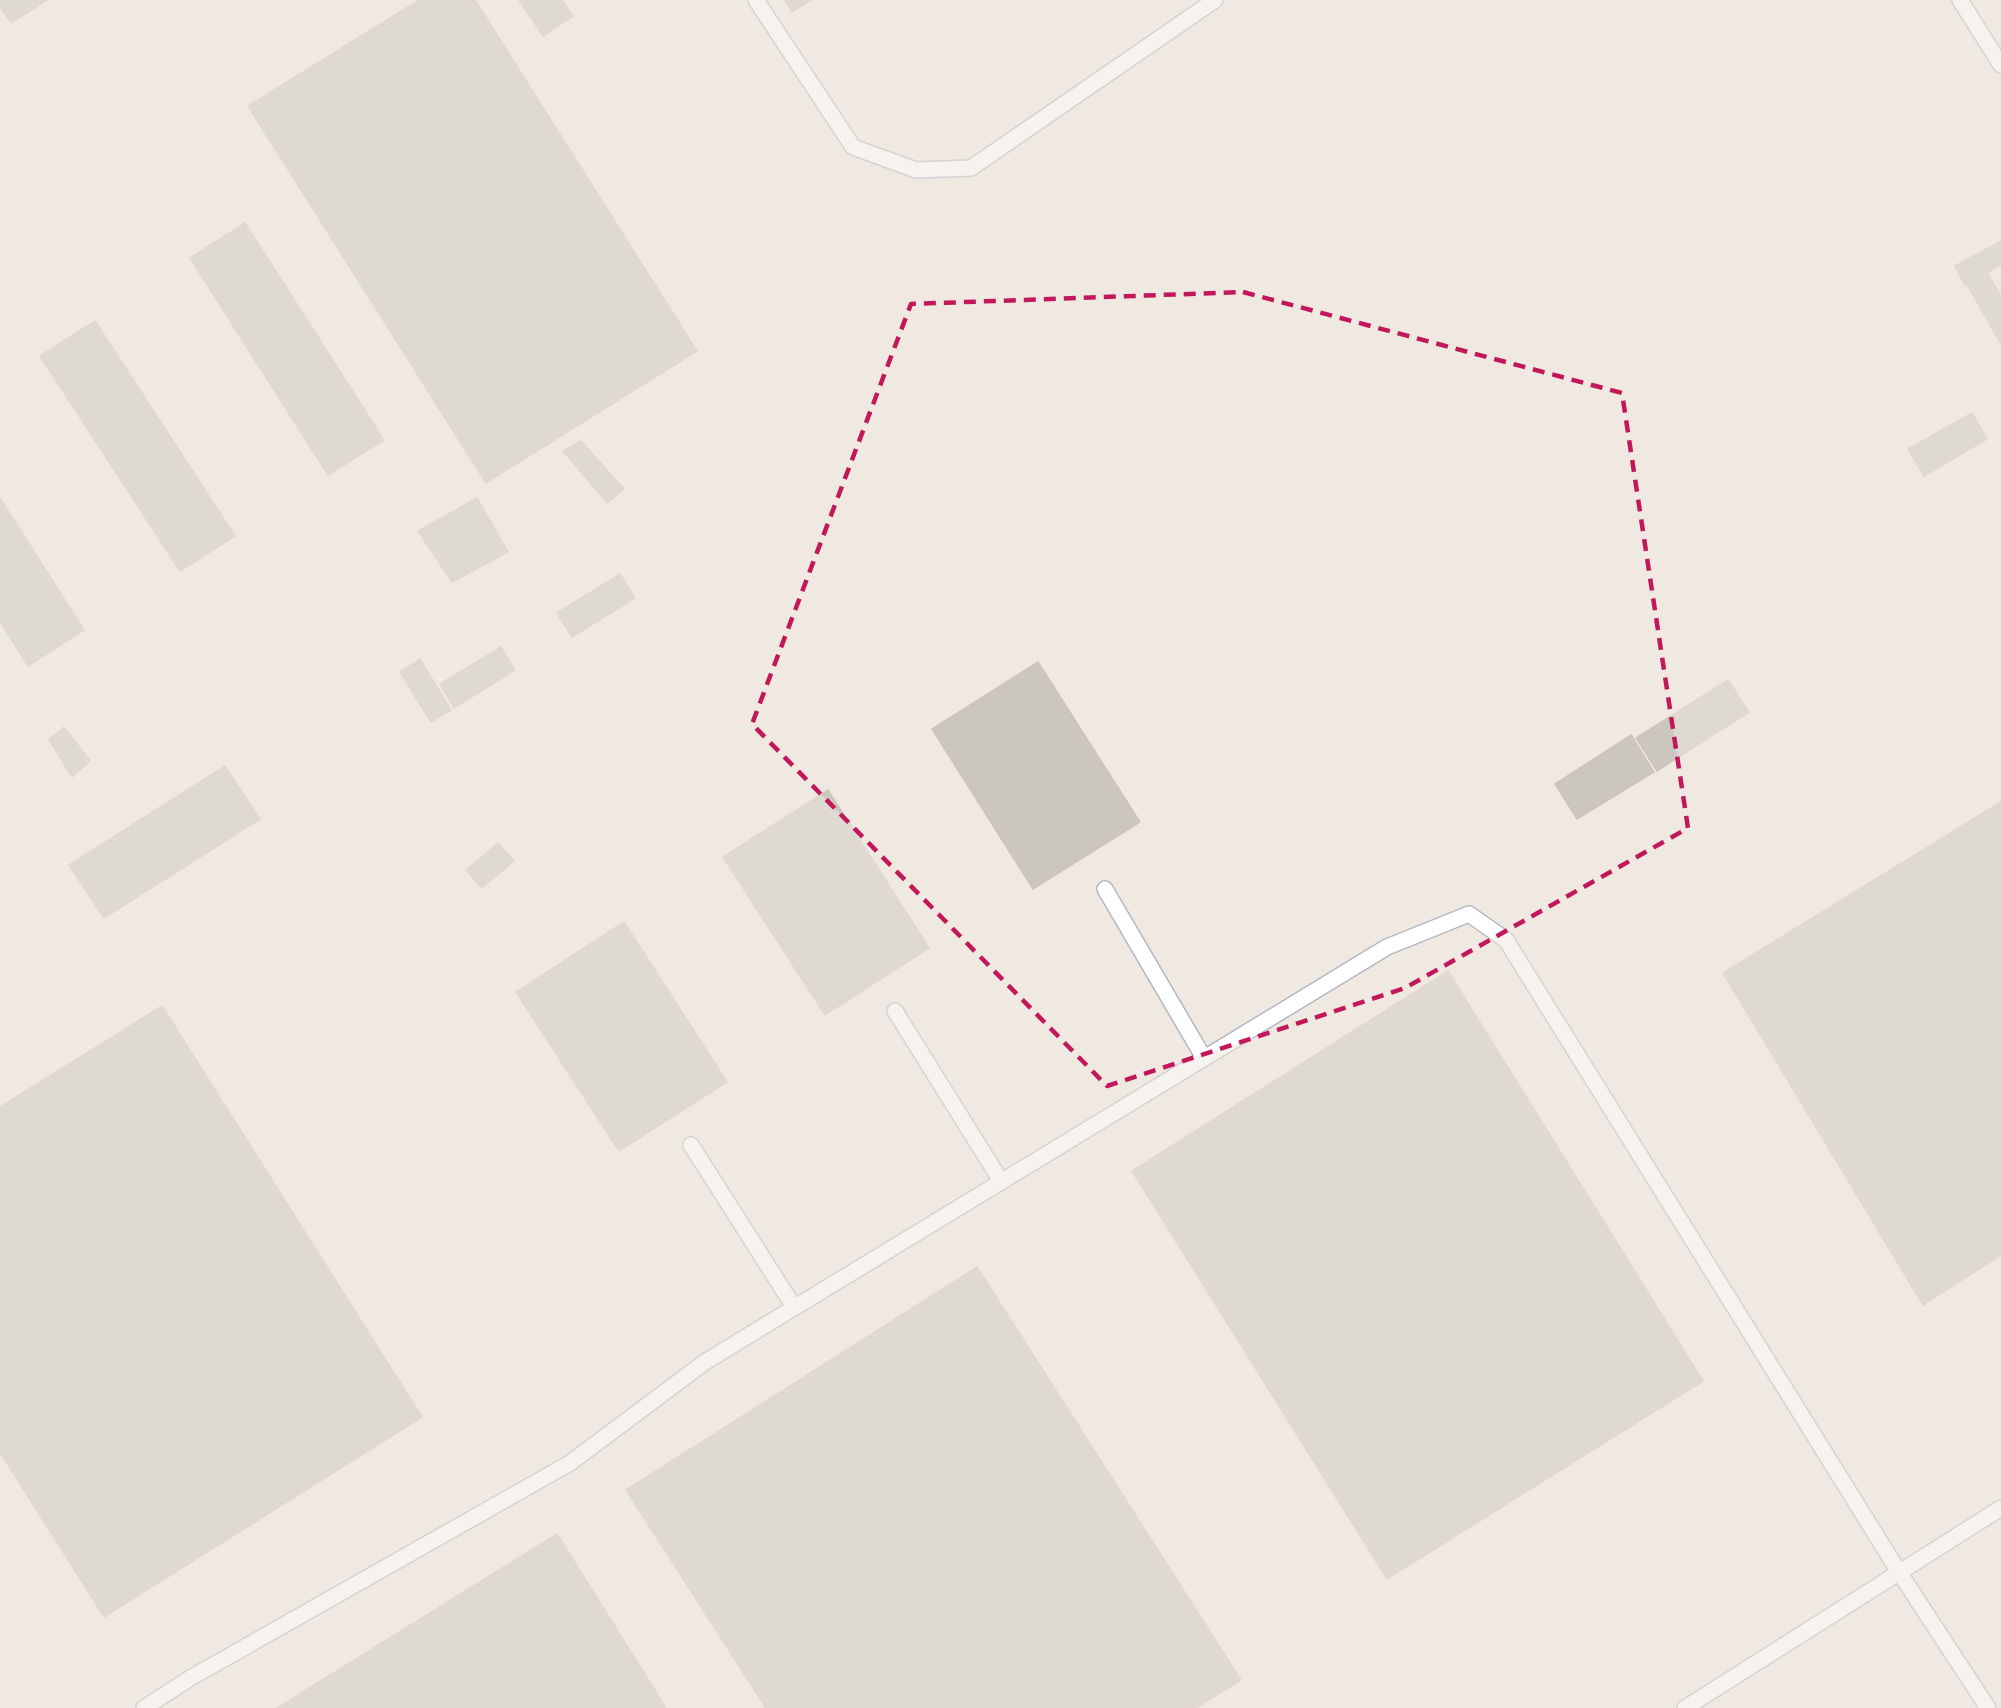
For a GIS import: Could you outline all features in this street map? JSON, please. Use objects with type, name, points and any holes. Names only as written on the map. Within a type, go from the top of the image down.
[{"type":"lane","points":[[756,0],[853,147],[916,170],[970,168],[1215,0]]},
{"type":"lane","points":[[1960,0],[2001,65]]},
{"type":"lane","points":[[1105,889],[1204,1058]]},
{"type":"lane","points":[[144,1708],[192,1677],[570,1463],[705,1362],[1387,947],[1469,914],[1506,940],[1899,1572],[1988,1708]]},
{"type":"lane","points":[[895,1011],[1001,1181]]},
{"type":"lane","points":[[691,1145],[794,1307]]},
{"type":"lane","points":[[1685,1708],[2001,1508]]},
{"type":"highlighted area","points":[[1243,292],[1622,393],[1688,828],[1405,988],[1107,1086],[752,724],[911,304]]},
{"type":"building","points":[[0,0],[47,0],[11,23],[0,6]]},
{"type":"building","points":[[419,0],[475,0],[697,351],[486,483],[248,106]]},
{"type":"building","points":[[519,0],[562,0],[573,16],[543,36]]},
{"type":"building","points":[[785,0],[811,0],[792,12]]},
{"type":"building","points":[[245,223],[384,440],[328,475],[190,258]]},
{"type":"building","points":[[2001,241],[2001,265],[1965,285],[1955,266]]},
{"type":"building","points":[[1986,270],[2001,297],[2001,344],[1965,281]]},
{"type":"building","points":[[95,321],[235,536],[180,571],[40,356]]},
{"type":"building","points":[[1972,413],[1987,439],[1924,476],[1908,449]]},
{"type":"building","points":[[581,441],[624,489],[607,503],[563,451]]},
{"type":"building","points":[[0,498],[84,630],[28,666],[0,621]]},
{"type":"building","points":[[477,498],[508,552],[452,582],[418,531]]},
{"type":"building","points":[[620,574],[635,598],[572,637],[557,613]]},
{"type":"building","points":[[501,647],[515,670],[454,708],[440,684]]},
{"type":"building","points":[[420,659],[451,710],[431,722],[400,672]]},
{"type":"building","points":[[1038,662],[1140,822],[1033,889],[932,729]]},
{"type":"building","points":[[1728,680],[1749,712],[1657,771],[1636,738]]},
{"type":"building","points":[[64,727],[90,761],[72,777],[49,740]]},
{"type":"building","points":[[1631,735],[1654,772],[1577,819],[1555,784]]},
{"type":"building","points":[[225,766],[260,819],[104,918],[69,865]]},
{"type":"building","points":[[828,790],[929,948],[825,1015],[723,857]]},
{"type":"building","points":[[2001,802],[2001,1255],[1923,1305],[1723,973]]},
{"type":"building","points":[[498,843],[514,861],[482,888],[466,870]]},
{"type":"building","points":[[624,922],[727,1082],[619,1151],[516,992]]},
{"type":"building","points":[[1448,971],[1703,1381],[1387,1579],[1132,1171]]},
{"type":"building","points":[[162,1006],[422,1417],[104,1617],[0,1452],[0,1107]]},
{"type":"building","points":[[977,1267],[1241,1680],[1196,1708],[766,1708],[626,1490]]},
{"type":"building","points":[[557,1534],[666,1708],[277,1708]]}]
